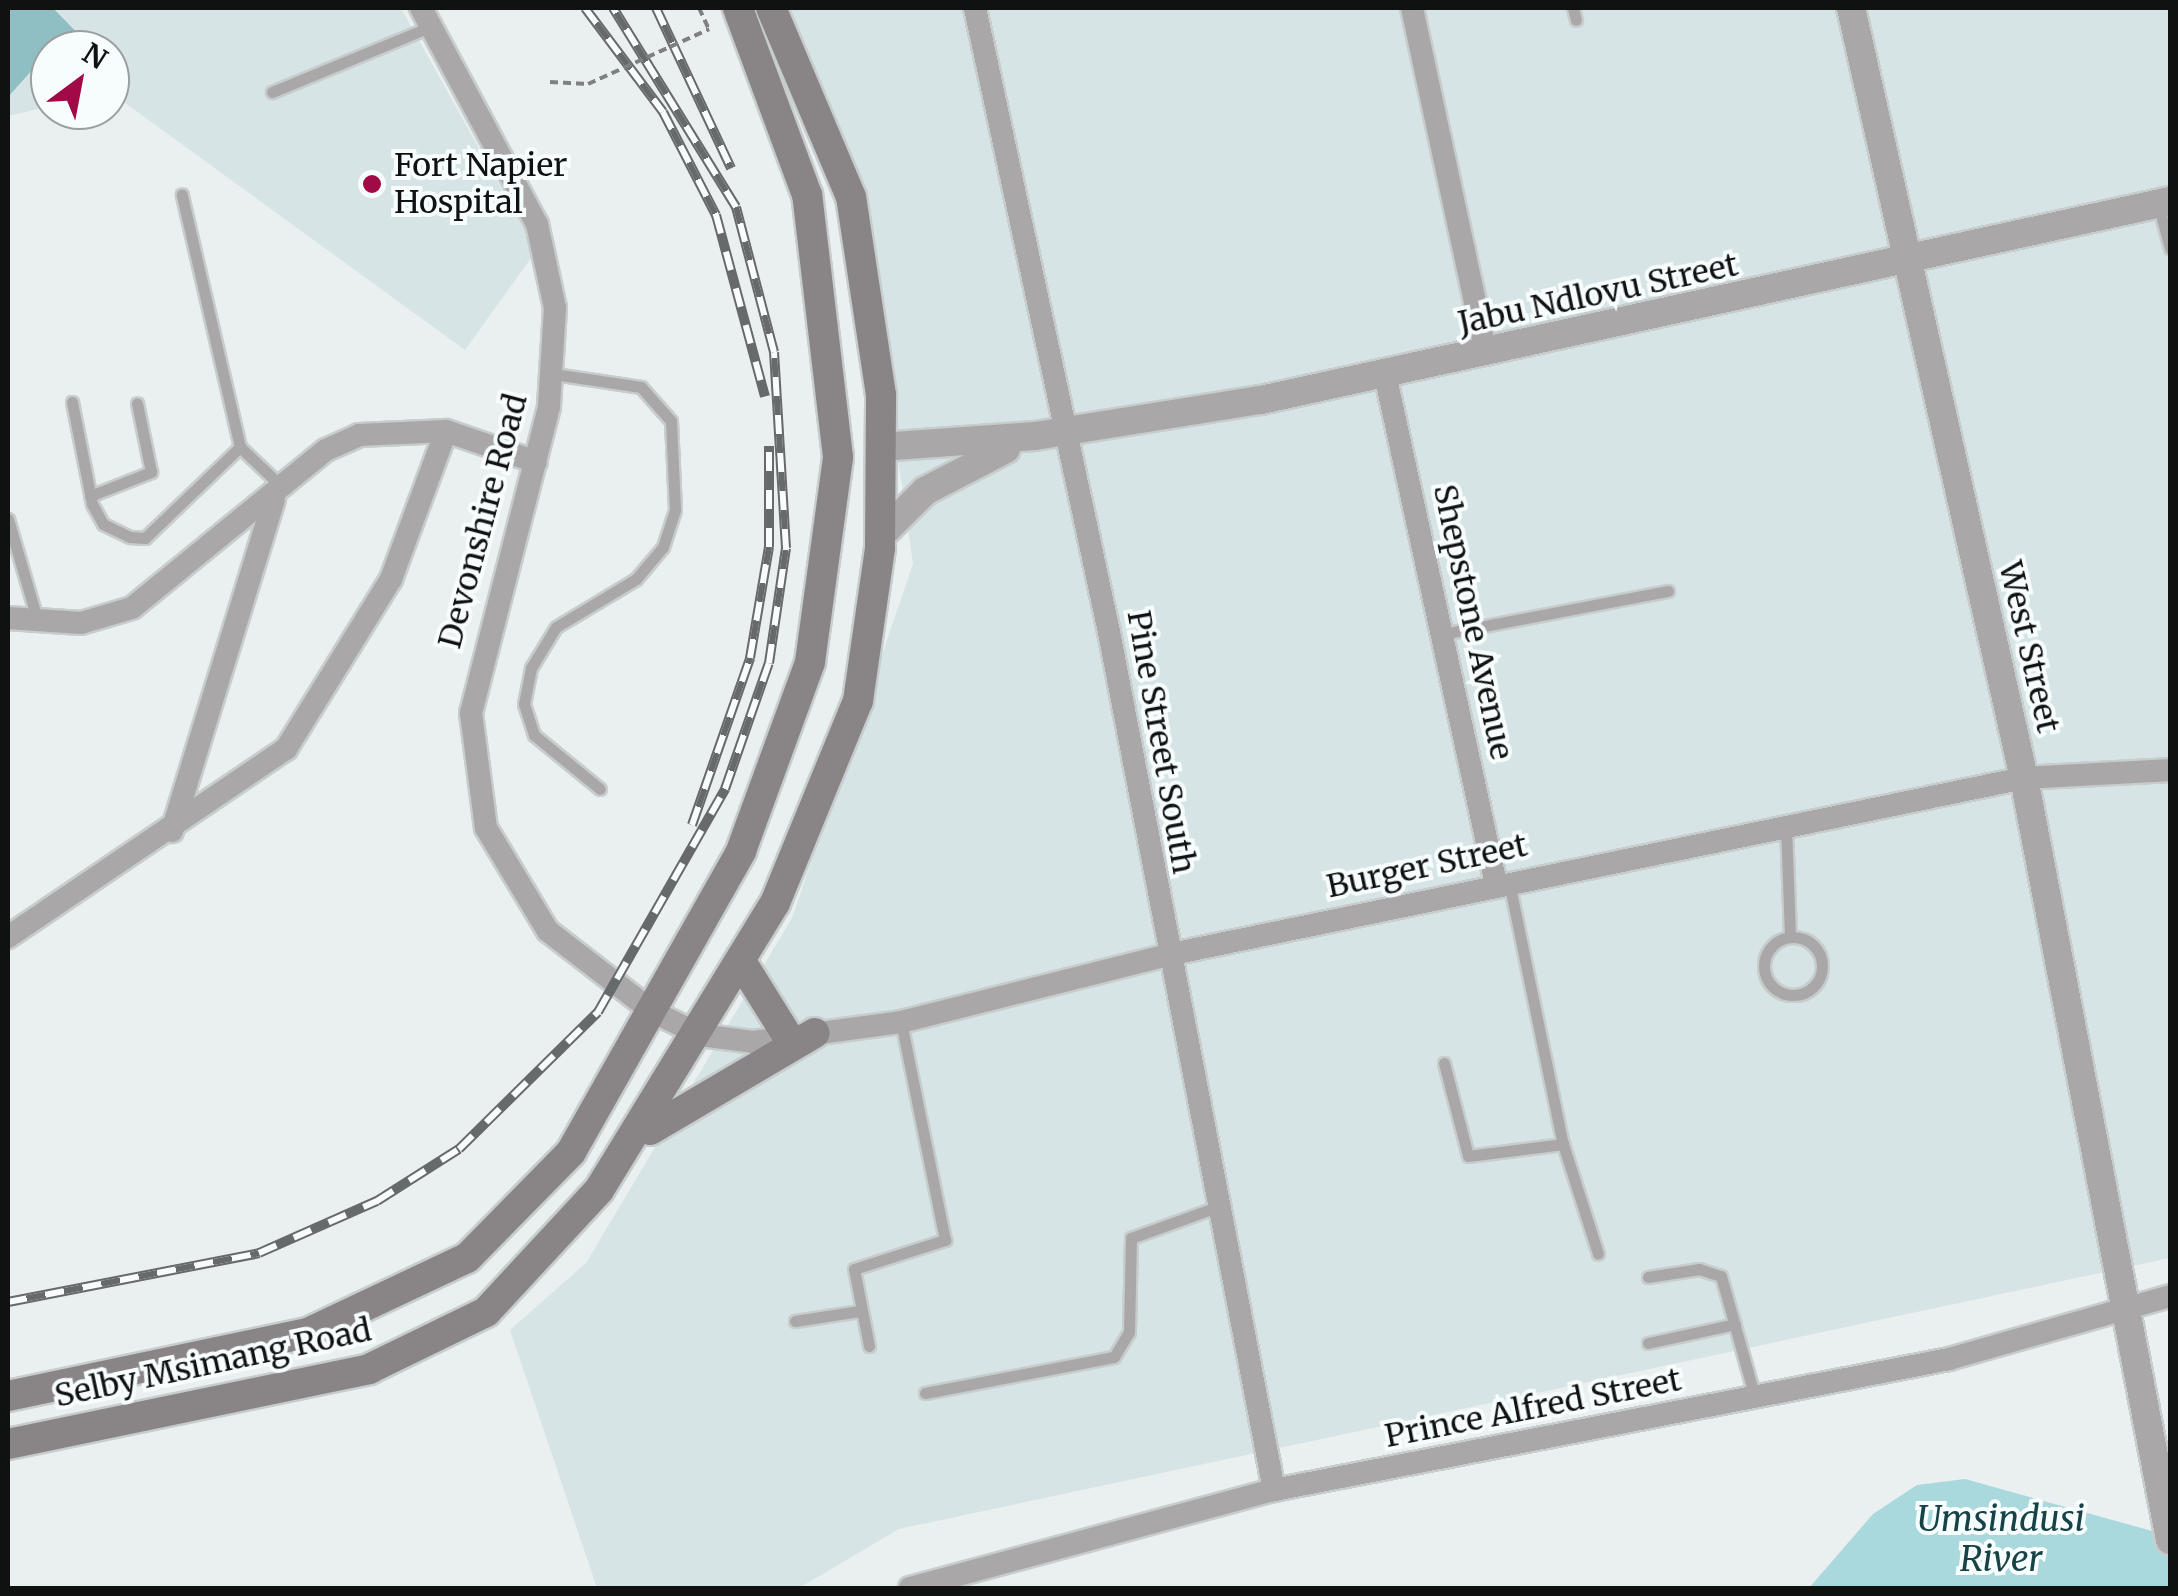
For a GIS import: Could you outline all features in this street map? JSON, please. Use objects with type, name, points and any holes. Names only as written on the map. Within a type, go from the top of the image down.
[{"type":"main road","name":"Selby Msimang Road","points":[[8,1396],[308,1333],[467,1258],[570,1152],[652,1011],[772,780],[810,662],[834,526],[835,381],[822,274],[781,109],[738,8]]},
{"type":"main road","name":"Selby Msimang Road","points":[[8,1444],[410,1352],[486,1312],[521,1281],[632,1144],[742,963],[858,701],[880,536],[880,447],[851,197],[771,8]]},
{"type":"main road","points":[[632,1144],[802,1035],[742,963]]},
{"type":"street","name":"Pine Street South","points":[[974,8],[1065,430],[1274,1490]]},
{"type":"street","points":[[1412,8],[1486,353]]},
{"type":"street","name":"West Street","points":[[1851,8],[2024,778],[2170,1540]]},
{"type":"street","name":"Devonshire Road","points":[[427,16],[549,258],[554,374],[536,462],[478,660],[470,743],[477,793],[498,858],[548,931],[652,1011],[700,1035]]},
{"type":"street","name":"Jabu Ndlovu Street","points":[[880,447],[1035,436],[1386,374],[1908,262],[2164,202]]},
{"type":"street","name":"Shepstone Avenue","points":[[1386,374],[1442,634],[1502,883]]},
{"type":"street","points":[[8,618],[81,623],[132,608],[359,435],[446,431],[536,462]]},
{"type":"street","points":[[8,938],[259,772],[308,724],[408,546],[446,431]]},
{"type":"street","name":"Jabu Ndlovu Street","points":[[880,536],[926,490],[1035,436]]},
{"type":"street","points":[[172,830],[279,493]]},
{"type":"street","name":"Burger Street","points":[[700,1035],[802,1035],[901,1022],[1167,955],[2024,778],[2170,770]]},
{"type":"street","name":"Prince Alfred Street","points":[[910,1588],[1274,1490],[1949,1359],[2170,1296]]},
{"type":"lane","points":[[272,92],[427,16]]},
{"type":"lane","points":[[182,195],[240,447],[279,493]]},
{"type":"lane","points":[[2164,202],[2170,248]]},
{"type":"lane","points":[[554,374],[641,387],[671,421],[675,510],[664,547],[636,579],[556,626],[530,668],[524,704],[534,735],[600,789]]},
{"type":"lane","points":[[72,402],[90,496],[103,524],[145,538],[240,447]]},
{"type":"lane","points":[[90,496],[151,472],[137,402]]},
{"type":"lane","points":[[8,519],[38,622]]},
{"type":"lane","points":[[1442,634],[1668,591]]},
{"type":"lane","points":[[1786,826],[1790,937]]},
{"type":"lane","points":[[1502,883],[1563,1144],[1598,1254]]},
{"type":"lane","points":[[1790,937],[1821,954],[1814,989],[1797,996],[1778,992],[1764,960],[1790,937]]},
{"type":"lane","points":[[869,1346],[859,1311],[854,1268],[945,1240],[901,1022]]},
{"type":"lane","points":[[1444,1063],[1468,1156],[1563,1144]]},
{"type":"lane","points":[[925,1392],[1114,1358],[1129,1332],[1131,1238],[1217,1207]]},
{"type":"lane","points":[[1648,1277],[1712,1271],[1725,1282],[1755,1398]]},
{"type":"lane","points":[[796,1321],[859,1311]]},
{"type":"lane","points":[[1648,1343],[1735,1324]]},
{"type":"path","points":[[550,82],[588,84],[709,29],[699,8]]},
{"type":"shaded area","name":"Fort Napier Hospital","points":[[8,8],[401,8],[536,251],[465,350],[130,107],[130,30],[30,30],[30,111],[8,116]]},
{"type":"shaded area","points":[[788,8],[2170,8],[2170,1258],[899,1529],[799,1588],[597,1588],[510,1330],[586,1263],[792,918],[913,564],[865,226]]},
{"type":"water","name":"Umsindusi River","points":[[1965,1479],[2170,1536],[2170,1588],[1809,1588],[1873,1514],[1917,1485]]},
{"type":"building","points":[[8,8],[53,8],[74,30],[30,30],[30,72],[8,97]]},
{"type":"railway","points":[[585,8],[663,112],[716,215],[765,397]]},
{"type":"railway","points":[[8,1302],[259,1253],[377,1201],[459,1149],[598,1012],[725,789],[769,663],[786,548],[774,352],[736,207],[613,8]]},
{"type":"railway","points":[[656,8],[731,168]]},
{"type":"railway","points":[[692,825],[750,658],[769,547],[769,446]]},
{"type":"place","name":"Fort Napier Hospital","points":[[372,184]]}]
